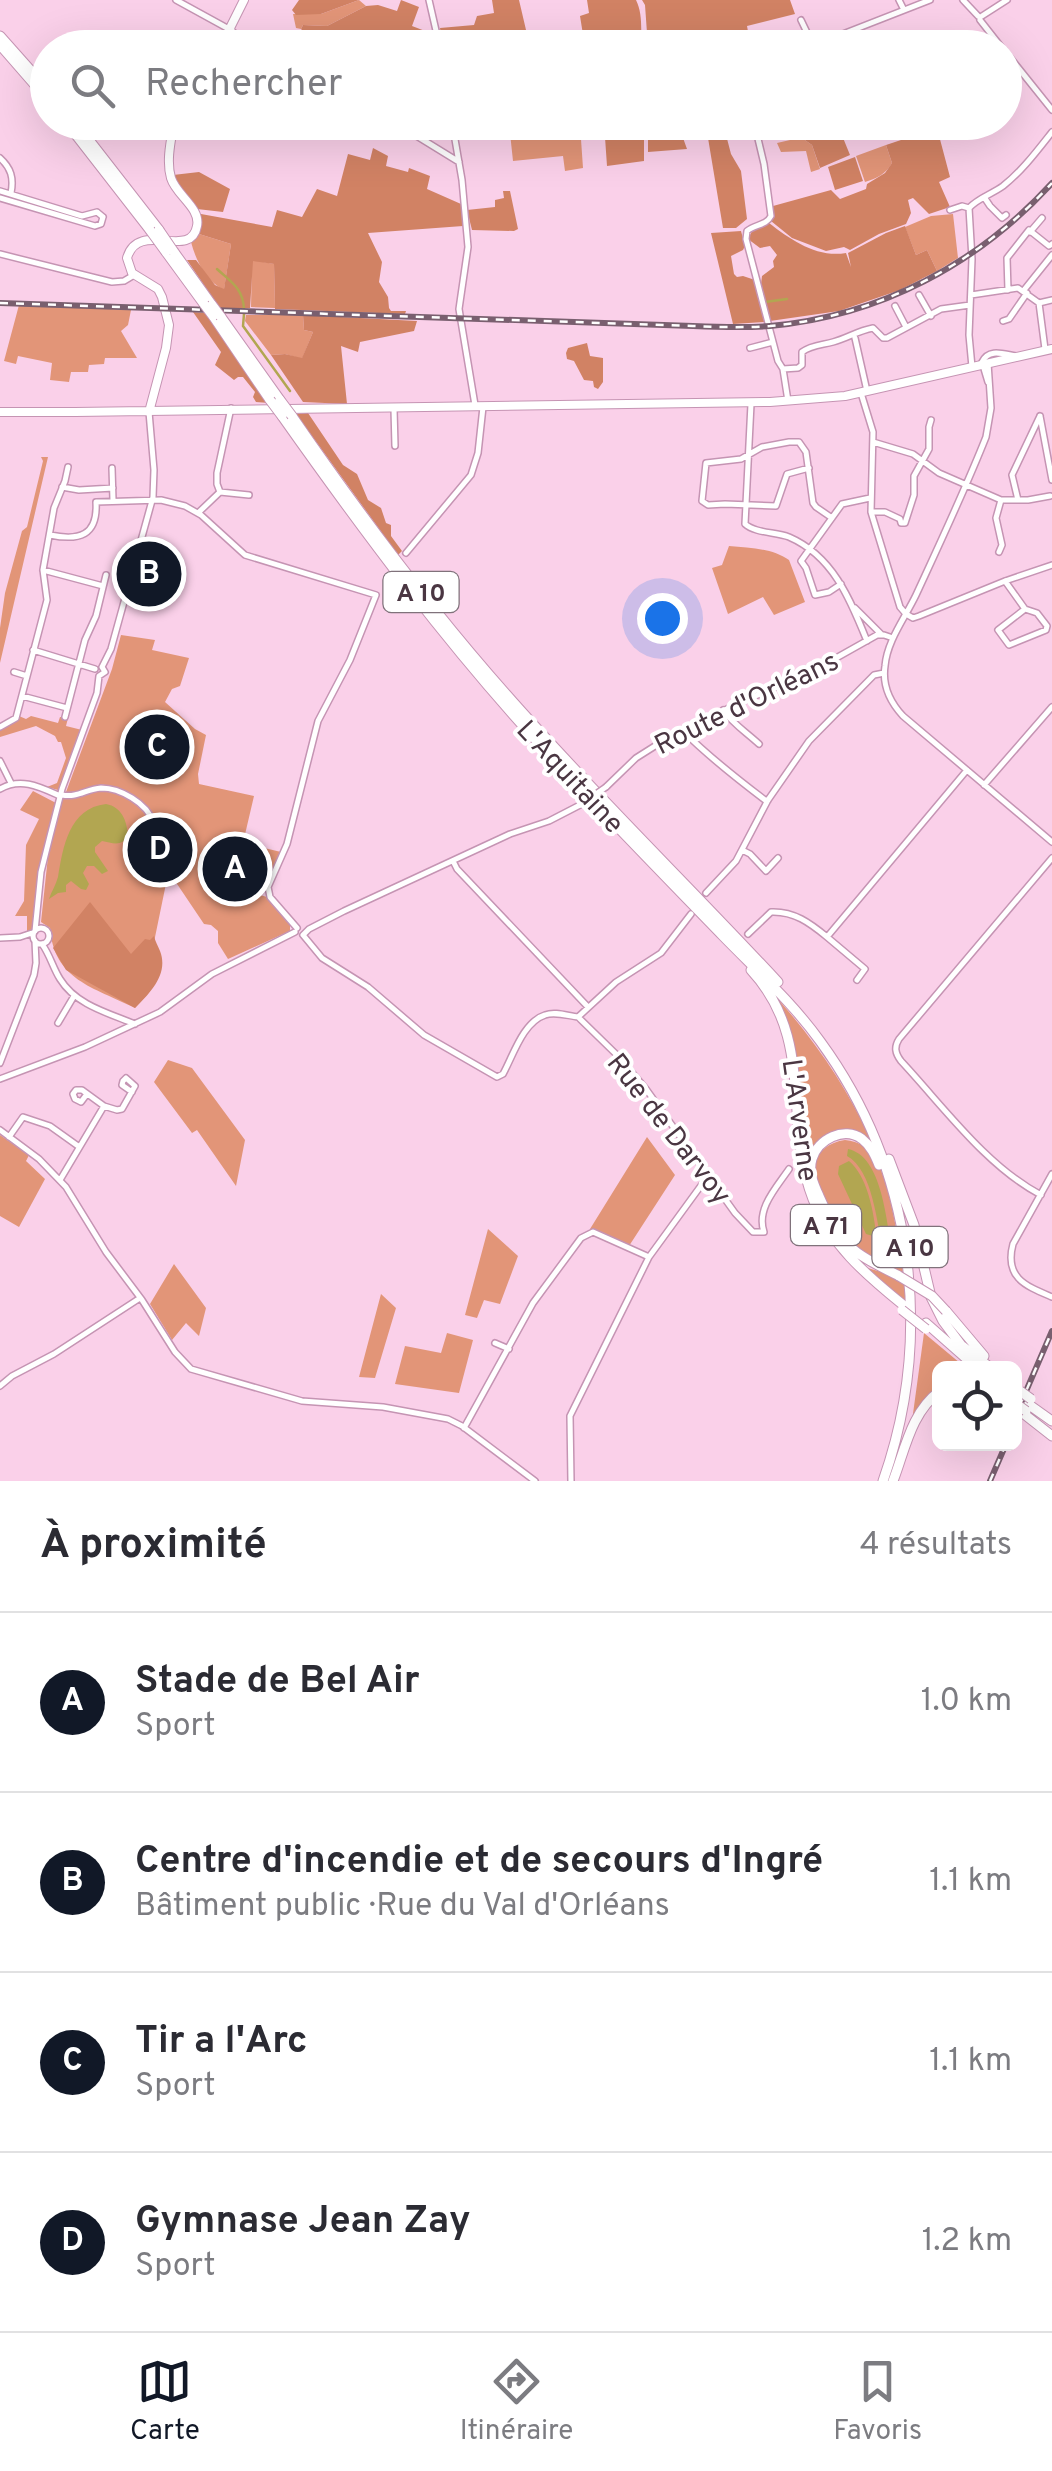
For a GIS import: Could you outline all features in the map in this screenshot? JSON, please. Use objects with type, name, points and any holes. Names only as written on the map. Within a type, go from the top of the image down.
[{"type":"highway","points":[[0,36],[30,70]]},
{"type":"highway","points":[[0,45],[30,79]]},
{"type":"highway","name":"L'Aquitaine","points":[[81,140],[154,230]]},
{"type":"highway","name":"L'Aquitaine","points":[[88,140],[213,310],[374,545],[474,670],[583,791],[781,994],[834,1062],[870,1126],[903,1231],[908,1268],[910,1338],[888,1481]]},
{"type":"highway","name":"L'Aquitaine","points":[[280,408],[410,579],[489,674],[810,1018],[858,1090],[889,1158],[908,1230],[914,1280],[914,1367],[888,1481]]},
{"type":"highway","name":"L'Arverne","points":[[727,940],[762,983],[783,1024],[794,1063],[801,1175],[822,1231],[849,1266],[966,1361]]},
{"type":"highway","name":"A 71","points":[[893,1194],[872,1150],[858,1137],[833,1136],[814,1153],[813,1180],[841,1238],[853,1251],[932,1296],[985,1361]]},
{"type":"highway","name":"A 71","points":[[889,1158],[914,1226],[930,1296],[962,1345],[982,1361]]},
{"type":"highway","points":[[888,1481],[918,1415],[932,1398]]},
{"type":"highway","points":[[1022,1400],[1052,1418]]},
{"type":"highway","points":[[1022,1401],[1052,1433]]},
{"type":"main road","points":[[229,30],[244,0]]},
{"type":"main road","points":[[149,410],[169,325],[158,289],[132,273],[127,263],[128,253],[136,243],[183,241],[197,228],[195,212],[179,194],[170,173],[173,140]]},
{"type":"main road","points":[[0,412],[789,401],[864,392],[1049,350]]},
{"type":"street","points":[[176,0],[229,30]]},
{"type":"street","points":[[429,0],[436,30]]},
{"type":"street","points":[[899,0],[904,10]]},
{"type":"street","points":[[852,30],[930,0]]},
{"type":"street","points":[[963,0],[989,30]]},
{"type":"street","points":[[980,17],[1007,0]]},
{"type":"street","points":[[801,20],[804,30]]},
{"type":"street","points":[[1022,73],[1052,110]]},
{"type":"street","points":[[969,208],[1015,174],[1052,132]]},
{"type":"street","points":[[423,140],[459,162]]},
{"type":"street","points":[[406,553],[471,474],[478,453],[479,408],[459,309],[468,255],[455,140]]},
{"type":"street","points":[[758,140],[770,216],[765,224],[752,226],[746,239],[789,401]]},
{"type":"street","points":[[0,158],[11,173],[10,197]]},
{"type":"street","points":[[0,194],[82,216],[96,212],[101,214],[102,221],[98,225],[88,224],[10,197]]},
{"type":"street","points":[[984,197],[999,216],[1006,214]]},
{"type":"street","points":[[950,210],[969,208]]},
{"type":"street","points":[[969,208],[972,259],[968,335],[972,368]]},
{"type":"street","points":[[1008,290],[1008,258],[1042,218]]},
{"type":"street","points":[[1003,321],[1009,320],[1051,248],[1030,232]]},
{"type":"street","points":[[0,254],[119,282],[132,273]]},
{"type":"street","points":[[971,295],[1018,288],[1025,292],[1039,303],[1049,350]]},
{"type":"street","points":[[919,296],[931,316]]},
{"type":"street","points":[[1039,303],[1052,300]]},
{"type":"street","points":[[784,371],[802,366],[802,352],[806,348],[875,328],[882,338],[887,338],[942,309],[970,305]]},
{"type":"street","points":[[896,306],[907,329]]},
{"type":"street","points":[[855,338],[873,432],[871,512],[901,609],[912,618],[919,616],[1052,565]]},
{"type":"street","points":[[750,348],[773,342]]},
{"type":"street","points":[[985,364],[991,408],[988,426],[886,656],[884,672],[896,710],[1052,842]]},
{"type":"street","points":[[751,403],[744,522],[748,528],[780,534],[810,549],[828,566],[854,608],[867,641]]},
{"type":"street","points":[[220,492],[217,473],[232,408]]},
{"type":"street","points":[[394,408],[395,446]]},
{"type":"street","points":[[0,1063],[34,975],[42,872],[61,795],[97,693],[99,671],[111,649],[152,500],[149,410]]},
{"type":"street","points":[[1018,501],[1012,475],[1040,416],[1052,412]]},
{"type":"street","points":[[1040,416],[1052,476]]},
{"type":"street","points":[[871,512],[903,518],[912,503],[914,476],[929,449],[931,420]]},
{"type":"street","points":[[809,468],[787,474],[776,506],[708,505],[701,499],[706,463],[741,459],[762,447],[796,442],[806,450],[809,468],[813,503],[832,518]]},
{"type":"street","points":[[873,442],[913,454],[939,473],[1001,500],[1051,495]]},
{"type":"street","points":[[0,727],[16,718],[22,696],[47,600],[43,570],[54,508],[68,467]]},
{"type":"street","points":[[112,468],[112,502]]},
{"type":"street","points":[[62,486],[113,488]]},
{"type":"street","points":[[50,534],[74,538],[85,534],[94,525],[96,490]]},
{"type":"street","points":[[198,513],[220,492],[249,495]]},
{"type":"street","points":[[841,584],[815,595],[801,562],[845,502],[870,498]]},
{"type":"street","points":[[998,552],[1002,545],[997,526],[1001,500]]},
{"type":"street","points":[[96,502],[168,501],[198,513],[245,555],[376,595],[318,721],[288,844],[268,887],[270,897],[322,958],[368,988],[420,1032],[496,1077],[503,1074],[520,1041],[538,1018],[549,1014],[578,1017],[623,976],[661,952],[691,914]]},
{"type":"street","points":[[43,570],[104,586]]},
{"type":"street","points":[[65,717],[106,575]]},
{"type":"street","points":[[1005,581],[1026,609],[1037,614],[1047,626],[1046,630],[1010,645],[998,630],[1026,609]]},
{"type":"street","points":[[854,608],[881,634],[894,638]]},
{"type":"street","points":[[31,612],[43,615]]},
{"type":"street","name":"Route d'Orléans","points":[[300,932],[510,834],[558,817],[606,787],[643,753],[881,634]]},
{"type":"street","points":[[33,650],[99,671]]},
{"type":"street","points":[[14,672],[27,676]]},
{"type":"street","points":[[706,893],[732,866],[768,800],[817,731],[874,675],[884,672]]},
{"type":"street","points":[[22,696],[67,708]]},
{"type":"street","points":[[984,785],[1052,707]]},
{"type":"street","points":[[723,710],[759,744]]},
{"type":"street","points":[[683,731],[768,800]]},
{"type":"street","points":[[0,761],[11,784]]},
{"type":"street","points":[[828,937],[967,770]]},
{"type":"street","points":[[0,790],[11,784],[28,783],[74,796],[105,788],[127,795],[138,804],[152,820],[152,838]]},
{"type":"street","points":[[742,850],[766,872],[778,858]]},
{"type":"street","points":[[1040,1194],[998,1166],[901,1061],[895,1048],[1052,858]]},
{"type":"street","points":[[453,860],[457,869],[588,1007]]},
{"type":"street","points":[[748,934],[771,912],[802,917],[865,970],[857,980]]},
{"type":"street","points":[[37,916],[48,936],[48,953]]},
{"type":"street","points":[[0,938],[44,929]]},
{"type":"street","points":[[0,1078],[135,1024],[212,974],[300,932]]},
{"type":"street","points":[[20,936],[38,942],[47,941],[48,936]]},
{"type":"street","points":[[38,942],[74,996],[119,1020],[135,1024]]},
{"type":"street","points":[[58,1023],[74,996]]},
{"type":"street","name":"Rue de Darvoy","points":[[578,1017],[646,1089],[753,1232],[764,1232],[760,1220],[766,1205],[790,1169]]},
{"type":"street","points":[[109,1036],[119,1029],[119,1020]]},
{"type":"street","points":[[87,1094],[116,1110],[122,1109],[132,1092]]},
{"type":"street","points":[[60,1180],[104,1106]]},
{"type":"street","points":[[9,1137],[23,1117],[50,1126],[79,1146]]},
{"type":"street","points":[[0,1130],[60,1180],[180,1358],[195,1371],[302,1401],[403,1410],[448,1420],[535,1481]]},
{"type":"street","points":[[1052,1174],[1013,1244],[1012,1265],[1021,1282],[1052,1297]]},
{"type":"street","points":[[571,1481],[570,1416],[575,1402],[649,1257],[708,1176]]},
{"type":"street","points":[[464,1428],[533,1302],[584,1235],[602,1235],[649,1257]]},
{"type":"street","points":[[0,1386],[140,1298]]},
{"type":"street","points":[[495,1343],[509,1349]]},
{"type":"shaded area","points":[[299,0],[359,0],[321,14],[296,15],[292,10]]},
{"type":"shaded area","points":[[359,0],[366,6],[327,26],[296,28],[293,14],[321,14]]},
{"type":"shaded area","points":[[401,0],[419,7],[412,26],[422,30],[301,29],[303,25],[327,26],[366,6],[397,11]]},
{"type":"shaded area","points":[[492,0],[519,0],[526,30],[440,30],[474,25],[477,16],[494,13]]},
{"type":"shaded area","points":[[587,0],[636,0],[641,30],[582,30],[580,16],[589,13]]},
{"type":"shaded area","points":[[642,0],[790,0],[795,14],[747,26],[748,30],[647,30]]},
{"type":"shaded area","points":[[511,140],[581,140],[583,168],[565,171],[563,156],[513,161]]},
{"type":"shaded area","points":[[605,140],[644,140],[644,161],[607,166]]},
{"type":"shaded area","points":[[648,140],[684,140],[687,149],[648,152]]},
{"type":"shaded area","points":[[708,140],[727,140],[741,171],[747,219],[736,228],[723,228]]},
{"type":"shaded area","points":[[805,140],[812,145],[820,169],[811,172],[806,151],[781,152],[777,143]]},
{"type":"shaded area","points":[[805,140],[844,140],[850,155],[820,168],[812,145]]},
{"type":"shaded area","points":[[901,140],[940,140],[950,177],[939,182],[950,207],[929,214],[913,198],[908,200],[911,213],[906,224],[850,250],[844,247],[826,251],[792,238],[771,221],[773,206],[831,190],[840,199],[866,189],[892,163],[886,145]]},
{"type":"shaded area","points":[[886,145],[892,163],[881,175],[865,182],[856,156]]},
{"type":"shaded area","points":[[373,148],[388,156],[386,166],[408,172],[409,168],[430,176],[427,189],[461,204],[463,226],[368,233],[382,262],[379,282],[388,297],[389,308],[406,311],[405,314],[275,309],[274,264],[253,261],[250,308],[220,309],[187,260],[196,260],[215,285],[224,289],[231,244],[199,234],[201,214],[272,227],[277,210],[302,217],[317,189],[337,196],[348,154],[370,160]]},
{"type":"shaded area","points":[[855,157],[863,181],[835,190],[828,167]]},
{"type":"shaded area","points":[[199,172],[230,189],[223,212],[197,209],[179,189],[173,175]]},
{"type":"shaded area","points":[[503,191],[510,191],[518,229],[472,230],[467,210],[495,207],[495,200],[504,198]]},
{"type":"shaded area","points":[[953,214],[958,258],[937,271],[927,250],[916,255],[905,227],[931,216]]},
{"type":"shaded area","points":[[769,223],[815,250],[846,253],[851,267],[848,253],[905,226],[916,255],[927,250],[937,271],[900,290],[839,311],[770,321],[761,284],[762,276],[774,267],[777,255],[770,246],[760,248],[748,239],[752,231]]},
{"type":"shaded area","points":[[741,231],[745,246],[731,256],[734,274],[755,280],[766,322],[733,324],[711,233]]},
{"type":"shaded area","points":[[199,234],[231,244],[224,290],[207,276],[196,256],[191,242]]},
{"type":"shaded area","points":[[252,260],[274,264],[275,308],[251,307]]},
{"type":"shaded area","points":[[19,305],[131,310],[128,325],[121,331],[137,358],[105,358],[104,364],[89,365],[88,372],[71,372],[69,382],[50,380],[52,363],[18,356],[16,364],[4,361]]},
{"type":"shaded area","points":[[193,312],[205,313],[269,403],[256,402],[255,392],[243,377],[234,380],[215,365],[221,352]]},
{"type":"shaded area","points":[[246,315],[303,315],[304,330],[313,332],[302,359],[271,355],[245,321]]},
{"type":"shaded area","points":[[303,315],[417,321],[414,331],[360,342],[358,352],[341,346],[347,404],[303,402],[271,355],[302,358],[313,332],[304,330]]},
{"type":"shaded area","points":[[587,343],[590,356],[603,358],[603,382],[598,389],[593,381],[584,380],[574,361],[567,359],[568,348]]},
{"type":"shaded area","points":[[308,413],[343,465],[357,474],[368,500],[381,508],[386,523],[391,525],[391,536],[402,551],[398,555],[296,414]]},
{"type":"shaded area","points":[[41,457],[48,457],[0,663],[5,593],[22,531],[27,527]]},
{"type":"shaded area","points":[[729,546],[768,551],[789,560],[805,602],[774,615],[763,597],[728,614],[712,568],[722,565]]},
{"type":"shaded area","points":[[121,635],[155,640],[152,650],[189,658],[180,686],[172,689],[165,702],[206,735],[199,784],[254,796],[243,843],[281,852],[260,895],[267,897],[290,924],[290,931],[228,959],[218,943],[218,931],[204,924],[168,874],[154,942],[160,969],[154,985],[135,1008],[78,980],[68,971],[53,946],[50,928],[41,922],[49,847],[63,795],[102,788],[125,794],[140,804],[149,817],[146,863],[153,844],[151,815],[146,808],[131,795],[105,785],[66,792]]},
{"type":"shaded area","points":[[19,716],[58,723],[60,717],[68,718],[66,726],[82,730],[58,790],[47,787],[57,783],[66,758],[55,736],[36,726],[0,737],[0,729]]},
{"type":"shaded area","points":[[33,791],[56,803],[35,925],[27,931],[27,916],[15,916],[24,901],[26,845],[39,819],[20,810]]},
{"type":"shaded area","points":[[106,804],[123,816],[128,836],[120,843],[102,841],[95,847],[108,871],[102,874],[94,866],[87,866],[83,873],[89,884],[86,890],[71,881],[66,892],[49,899],[76,821],[94,807]]},
{"type":"shaded area","points":[[90,902],[131,954],[145,939],[154,936],[162,968],[152,989],[135,1008],[66,970],[53,948]]},
{"type":"shaded area","points":[[777,998],[829,1065],[871,1140],[859,1133],[818,1144],[810,1175],[783,1013]]},
{"type":"shaded area","points":[[168,1060],[192,1068],[245,1140],[236,1186],[197,1130],[192,1133],[154,1082]]},
{"type":"shaded area","points":[[0,1135],[29,1155],[26,1161],[45,1179],[19,1227],[0,1216]]},
{"type":"shaded area","points":[[647,1137],[675,1175],[629,1246],[590,1229]]},
{"type":"shaded area","points":[[845,1140],[867,1149],[883,1175],[907,1303],[861,1266],[898,1277],[852,1246],[819,1188],[814,1169],[817,1158],[829,1146]]},
{"type":"shaded area","points":[[848,1149],[868,1164],[881,1191],[892,1249],[889,1254],[883,1251],[868,1185],[856,1163],[847,1156]]},
{"type":"shaded area","points":[[849,1161],[868,1194],[876,1232],[873,1236],[866,1234],[838,1174],[839,1166]]},
{"type":"shaded area","points":[[488,1229],[518,1256],[500,1304],[484,1300],[477,1318],[465,1315]]},
{"type":"shaded area","points":[[174,1264],[206,1308],[199,1336],[186,1323],[172,1340],[150,1304]]},
{"type":"shaded area","points":[[381,1294],[396,1308],[375,1378],[359,1377]]},
{"type":"shaded area","points":[[447,1333],[473,1340],[459,1393],[395,1384],[405,1346],[441,1353]]},
{"type":"shaded area","points":[[924,1333],[958,1361],[932,1361],[932,1398],[912,1421]]},
{"type":"waterway","points":[[217,269],[239,291],[244,309]]},
{"type":"waterway","points":[[765,302],[787,299]]},
{"type":"waterway","points":[[244,314],[243,326],[290,391]]},
{"type":"railway","points":[[0,303],[770,326],[850,311],[924,281],[992,238],[1052,183]]},
{"type":"railway","points":[[1022,1400],[1052,1331]]},
{"type":"railway","points":[[990,1481],[1003,1451]]},
{"type":"place","name":"Centre d'incendie et de secours d'Ingré","points":[[149,574]]},
{"type":"place","name":"Tir a l'Arc","points":[[157,747]]},
{"type":"place","name":"Gymnase Jean Zay","points":[[160,850]]},
{"type":"place","name":"Stade de Bel Air","points":[[235,869]]}]
